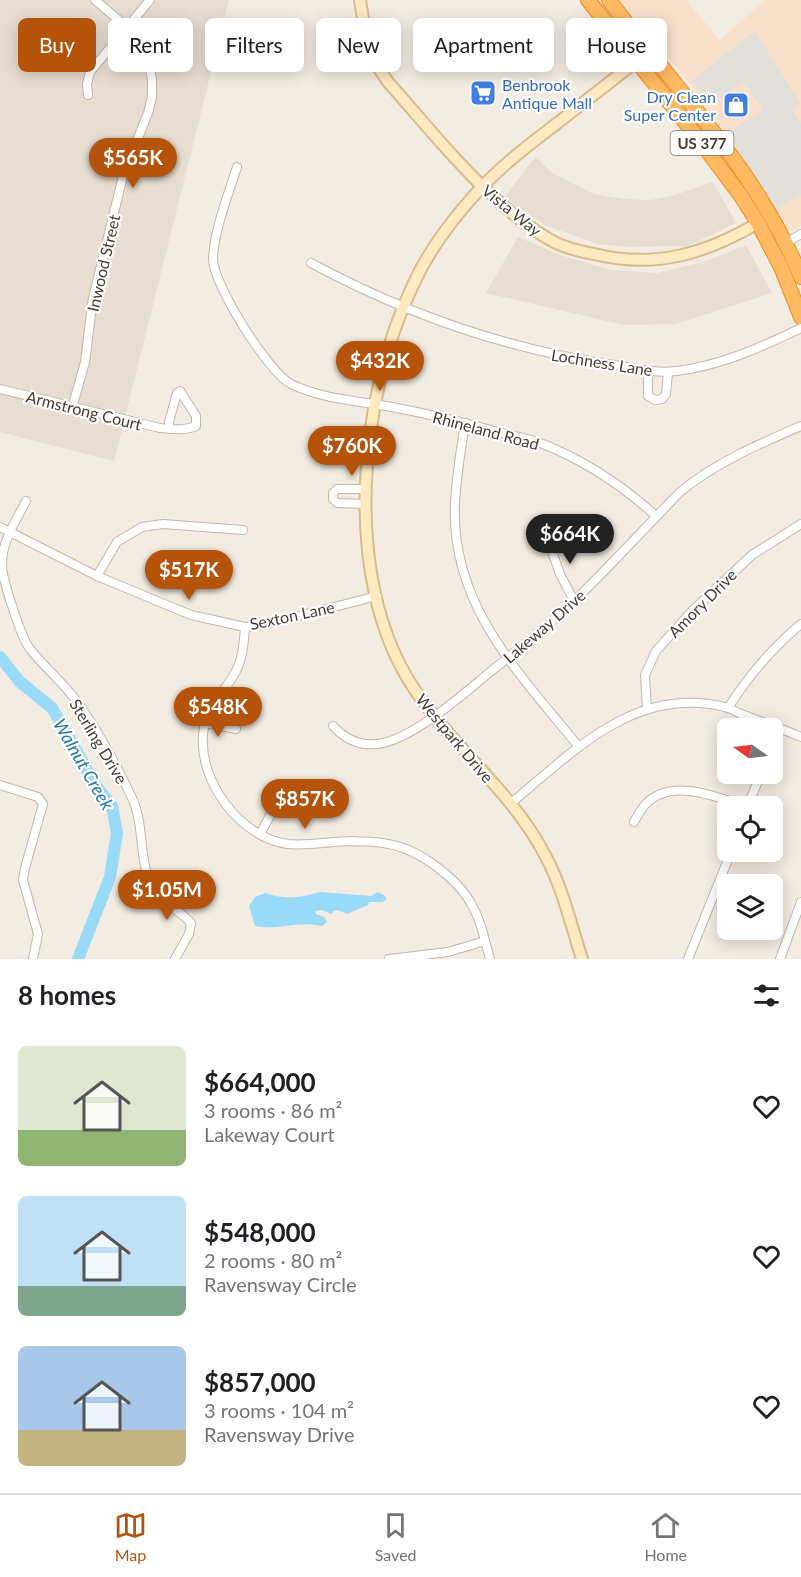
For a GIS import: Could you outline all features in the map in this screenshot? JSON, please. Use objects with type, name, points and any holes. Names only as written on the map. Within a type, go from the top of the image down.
[{"type":"highway","name":"US 377","points":[[588,0],[602,18]]},
{"type":"highway","name":"US 377","points":[[609,0],[623,18]]},
{"type":"highway","name":"US 377","points":[[645,72],[697,137],[758,223],[801,277]]},
{"type":"highway","name":"US 377","points":[[666,72],[743,173],[771,217],[778,247],[801,317]]},
{"type":"street","name":"Inwood Street","points":[[94,0],[117,18]]},
{"type":"street","points":[[135,18],[150,0]]},
{"type":"street","name":"Vista Way","points":[[360,0],[367,45],[388,82],[482,187],[517,218],[548,239],[574,250],[621,259],[657,261],[689,255],[758,223]]},
{"type":"street","points":[[88,95],[87,84],[90,72],[108,51]]},
{"type":"street","name":"Inwood Street","points":[[72,408],[85,362],[93,298],[123,176],[148,113],[152,96],[151,72]]},
{"type":"street","name":"Westpark Drive","points":[[582,959],[559,884],[546,856],[528,827],[436,716],[414,688],[399,663],[377,596],[367,543],[365,489],[367,462],[382,376],[403,308],[413,284],[435,246],[461,211],[508,162],[622,72]]},
{"type":"street","name":"Rhineland Road","points":[[237,167],[217,238],[213,262],[218,278],[249,336],[273,369],[290,383],[327,396],[465,423],[536,442],[623,488],[656,516]]},
{"type":"street","points":[[778,247],[801,234]]},
{"type":"street","name":"Lochness Lane","points":[[311,263],[356,288],[403,308],[512,345],[553,355],[648,370],[668,372],[718,363],[801,328]]},
{"type":"street","points":[[648,370],[648,396],[655,400],[662,399],[666,394],[668,372]]},
{"type":"street","name":"Armstrong Court","points":[[0,389],[160,428],[169,429],[189,429],[196,426],[196,416],[180,391],[177,393],[168,422],[169,429]]},
{"type":"street","points":[[465,423],[455,505],[457,541],[464,576],[474,604],[488,630],[507,658],[579,747]]},
{"type":"street","name":"Lakeway Drive","points":[[333,726],[349,740],[365,744],[379,744],[401,736],[436,716],[574,601],[680,492],[702,475],[801,426]]},
{"type":"street","points":[[365,489],[337,489],[333,493],[333,499],[337,504],[365,504]]},
{"type":"street","points":[[0,527],[10,533],[26,501]]},
{"type":"street","points":[[97,576],[117,542],[142,527],[163,524],[243,530]]},
{"type":"street","name":"Amory Drive","points":[[647,709],[645,675],[656,651],[692,611],[752,555],[801,524]]},
{"type":"street","name":"Sexton Lane","points":[[10,533],[97,576],[191,615],[245,627],[264,625],[377,596]]},
{"type":"street","name":"Sterling Drive","points":[[10,533],[1,554],[2,568],[28,648],[63,683],[98,736],[133,801],[151,884],[163,903],[191,923],[189,934],[175,959]]},
{"type":"street","points":[[547,537],[560,574],[574,601]]},
{"type":"street","points":[[728,708],[761,662],[801,624]]},
{"type":"street","points":[[245,627],[243,648],[237,670],[209,712],[203,735],[207,768],[223,801],[237,818],[260,834],[288,844],[351,841],[389,844],[424,858],[449,876],[463,891],[474,908],[490,959]]},
{"type":"street","points":[[510,804],[610,724],[647,709],[661,705],[692,702],[728,708],[754,718]]},
{"type":"street","points":[[206,723],[236,729]]},
{"type":"street","points":[[783,730],[801,737]]},
{"type":"street","points":[[0,784],[38,797],[44,804],[23,880],[38,934],[33,959]]},
{"type":"street","points":[[634,822],[647,803],[669,792],[687,790],[717,797]]},
{"type":"street","points":[[260,834],[278,801]]},
{"type":"street","points":[[688,959],[727,862]]},
{"type":"street","points":[[780,959],[801,902]]},
{"type":"street","points":[[389,959],[448,952],[485,941]]},
{"type":"shaded area","points":[[0,0],[229,0],[225,18],[205,18],[205,72],[211,72],[114,461],[0,432]]},
{"type":"shaded area","points":[[620,0],[686,0],[720,40],[765,0],[801,0],[801,226],[794,230],[786,230],[744,160],[690,84],[667,56],[667,18],[635,18]]},
{"type":"shaded area","points":[[755,31],[800,103],[792,109],[801,124],[801,195],[775,208],[727,132],[764,110],[743,82],[710,107],[691,81]]},
{"type":"shaded area","points":[[535,157],[551,172],[594,194],[623,199],[651,200],[675,195],[713,182],[736,223],[688,246],[629,247],[598,244],[547,226],[504,198]]},
{"type":"shaded area","points":[[518,237],[560,255],[611,270],[657,273],[704,262],[746,245],[772,293],[676,324],[624,325],[486,293]]},
{"type":"water","points":[[320,892],[371,896],[378,892],[385,896],[386,900],[369,902],[368,905],[347,914],[338,910],[333,911],[332,914],[322,910],[315,911],[327,922],[322,926],[304,924],[255,926],[249,906],[255,897],[265,893],[292,897]]},
{"type":"waterway","name":"Walnut Creek","points":[[0,657],[20,682],[52,708],[93,782],[112,806],[117,833],[110,877],[78,959]]},
{"type":"place","name":"Benbrook Antique Mall","points":[[483,93]]},
{"type":"place","name":"Dry Clean Super Center","points":[[736,105]]}]
